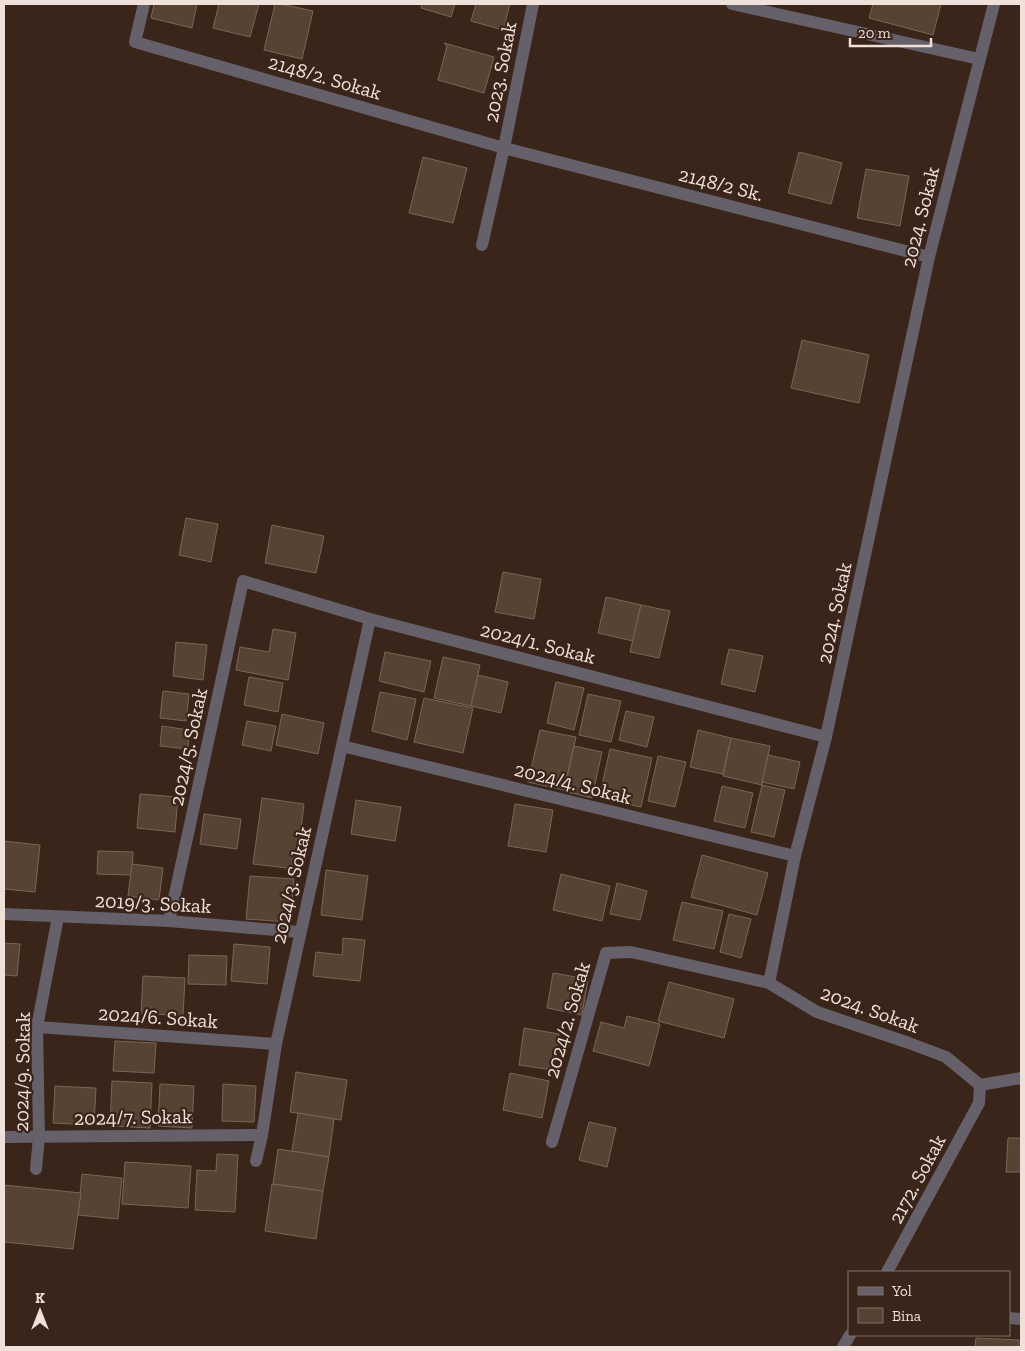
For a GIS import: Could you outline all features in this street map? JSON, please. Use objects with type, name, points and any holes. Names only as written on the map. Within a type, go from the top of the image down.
[{"type":"street","name":"2148/2. Sokak","points":[[144,4],[135,42],[504,148]]},
{"type":"street","name":"2023. Sokak","points":[[482,244],[504,148],[532,4]]},
{"type":"street","points":[[732,4],[980,59]]},
{"type":"street","name":"2024. Sokak","points":[[980,1085],[946,1057],[817,1012],[769,983],[795,856],[826,737],[929,257],[994,4]]},
{"type":"street","name":"2148/2 Sk.","points":[[504,148],[929,257]]},
{"type":"street","name":"2024/1. Sokak","points":[[243,581],[370,620],[826,737]]},
{"type":"street","name":"2024/5. Sokak","points":[[169,921],[243,581]]},
{"type":"street","name":"2024/3. Sokak","points":[[256,1161],[262,1135],[276,1044],[299,932],[370,620]]},
{"type":"street","name":"2024/4. Sokak","points":[[342,746],[795,856]]},
{"type":"street","name":"2019/3. Sokak","points":[[4,914],[169,921],[299,932]]},
{"type":"street","name":"2024/9. Sokak","points":[[36,1169],[39,1137],[37,1027],[58,917]]},
{"type":"street","name":"2024/2. Sokak","points":[[552,1142],[606,953],[631,952],[769,983]]},
{"type":"street","name":"2024/6. Sokak","points":[[37,1027],[276,1044]]},
{"type":"street","points":[[980,1085],[1021,1078]]},
{"type":"street","name":"2172. Sokak","points":[[888,1271],[980,1103],[980,1085]]},
{"type":"street","name":"2024/7. Sokak","points":[[4,1137],[262,1135]]},
{"type":"street","points":[[842,1347],[849,1336]]},
{"type":"building","points":[[154,4],[197,4],[192,28],[151,18]]},
{"type":"building","points":[[219,4],[259,4],[250,37],[213,28]]},
{"type":"building","points":[[275,4],[313,11],[302,59],[264,50]]},
{"type":"building","points":[[422,4],[455,4],[451,17],[421,8]]},
{"type":"building","points":[[476,4],[510,4],[503,30],[471,21]]},
{"type":"building","points":[[873,4],[941,4],[933,35],[869,18]]},
{"type":"building","points":[[444,43],[494,57],[484,93],[438,80],[447,46]]},
{"type":"building","points":[[799,152],[842,163],[831,204],[788,193]]},
{"type":"building","points":[[423,157],[467,168],[453,223],[409,213]]},
{"type":"building","points":[[866,169],[909,176],[900,226],[857,218]]},
{"type":"building","points":[[802,340],[869,355],[859,403],[791,388]]},
{"type":"building","points":[[186,518],[218,524],[211,562],[179,555]]},
{"type":"building","points":[[272,525],[324,536],[316,573],[265,563]]},
{"type":"building","points":[[503,572],[541,579],[534,619],[495,612]]},
{"type":"building","points":[[606,597],[641,605],[633,641],[598,633]]},
{"type":"building","points":[[641,605],[670,611],[659,658],[630,652]]},
{"type":"building","points":[[273,629],[296,633],[288,680],[236,670],[240,647],[269,652]]},
{"type":"building","points":[[176,642],[207,645],[203,680],[173,676]]},
{"type":"building","points":[[729,649],[763,656],[755,692],[721,684]]},
{"type":"building","points":[[385,652],[431,661],[424,692],[379,681]]},
{"type":"building","points":[[443,657],[480,665],[471,706],[434,698]]},
{"type":"building","points":[[478,675],[508,682],[501,713],[471,706]]},
{"type":"building","points":[[249,677],[283,683],[278,712],[244,705]]},
{"type":"building","points":[[556,682],[584,688],[574,730],[547,723]]},
{"type":"building","points":[[163,691],[189,694],[186,721],[160,718]]},
{"type":"building","points":[[380,692],[416,699],[407,740],[372,731]]},
{"type":"building","points":[[588,694],[621,701],[611,742],[579,735]]},
{"type":"building","points":[[424,698],[473,708],[463,753],[414,742]]},
{"type":"building","points":[[626,711],[654,717],[647,747],[619,740]]},
{"type":"building","points":[[282,714],[324,723],[318,754],[276,745]]},
{"type":"building","points":[[247,721],[276,726],[271,751],[242,745]]},
{"type":"building","points":[[162,726],[189,730],[188,749],[160,746]]},
{"type":"building","points":[[540,730],[576,737],[564,790],[528,782]]},
{"type":"building","points":[[698,730],[731,738],[723,774],[690,767]]},
{"type":"building","points":[[731,738],[770,746],[762,785],[723,776]]},
{"type":"building","points":[[574,746],[602,752],[592,798],[564,791]]},
{"type":"building","points":[[610,749],[652,758],[641,807],[599,798]]},
{"type":"building","points":[[768,755],[800,762],[794,789],[762,782]]},
{"type":"building","points":[[658,756],[686,762],[675,807],[648,801]]},
{"type":"building","points":[[762,785],[785,790],[774,837],[751,832]]},
{"type":"building","points":[[722,786],[753,793],[745,828],[714,821]]},
{"type":"building","points":[[140,794],[178,797],[175,832],[137,828]]},
{"type":"building","points":[[262,798],[304,804],[296,869],[253,864]]},
{"type":"building","points":[[356,800],[401,807],[395,841],[351,834]]},
{"type":"building","points":[[515,804],[553,810],[546,852],[508,846]]},
{"type":"building","points":[[204,814],[241,819],[237,849],[200,844]]},
{"type":"building","points":[[4,841],[40,845],[35,892],[4,889]]},
{"type":"building","points":[[98,851],[133,852],[132,875],[97,874]]},
{"type":"building","points":[[702,855],[768,873],[757,915],[691,897]]},
{"type":"building","points":[[132,864],[163,868],[159,900],[128,896]]},
{"type":"building","points":[[326,870],[368,876],[362,920],[321,915]]},
{"type":"building","points":[[561,874],[610,886],[602,921],[553,910]]},
{"type":"building","points":[[250,876],[294,879],[290,922],[246,919]]},
{"type":"building","points":[[617,883],[647,891],[640,920],[610,914]]},
{"type":"building","points":[[682,902],[723,911],[714,949],[673,940]]},
{"type":"building","points":[[729,914],[751,919],[741,958],[720,952]]},
{"type":"building","points":[[343,938],[365,940],[360,981],[313,976],[316,952],[342,955]]},
{"type":"building","points":[[4,943],[20,944],[17,976],[4,975]]},
{"type":"building","points":[[234,944],[270,947],[267,984],[231,981]]},
{"type":"building","points":[[189,955],[227,956],[226,985],[188,984]]},
{"type":"building","points":[[553,973],[588,979],[582,1015],[547,1008]]},
{"type":"building","points":[[143,976],[185,978],[183,1016],[141,1013]]},
{"type":"building","points":[[669,982],[734,999],[724,1038],[658,1021]]},
{"type":"building","points":[[627,1016],[660,1024],[649,1066],[593,1051],[601,1022],[624,1028]]},
{"type":"building","points":[[524,1028],[559,1034],[553,1070],[519,1065]]},
{"type":"building","points":[[115,1041],[156,1043],[154,1073],[113,1071]]},
{"type":"building","points":[[296,1072],[347,1080],[341,1120],[290,1112]]},
{"type":"building","points":[[510,1073],[549,1081],[542,1118],[503,1110]]},
{"type":"building","points":[[112,1081],[152,1083],[150,1128],[110,1126]]},
{"type":"building","points":[[160,1084],[194,1086],[192,1128],[158,1126]]},
{"type":"building","points":[[223,1084],[256,1086],[254,1122],[222,1121]]},
{"type":"building","points":[[55,1086],[96,1088],[94,1125],[53,1123]]},
{"type":"building","points":[[298,1113],[334,1119],[329,1157],[292,1151]]},
{"type":"building","points":[[589,1122],[616,1128],[607,1167],[579,1160]]},
{"type":"building","points":[[1008,1138],[1021,1138],[1021,1172],[1006,1172]]},
{"type":"building","points":[[278,1149],[329,1157],[323,1191],[273,1184]]},
{"type":"building","points":[[217,1154],[238,1155],[235,1212],[195,1210],[197,1170],[216,1171]]},
{"type":"building","points":[[125,1162],[191,1166],[188,1208],[122,1204]]},
{"type":"building","points":[[82,1174],[122,1178],[118,1219],[78,1215]]},
{"type":"building","points":[[272,1184],[323,1191],[316,1239],[265,1231]]},
{"type":"building","points":[[4,1185],[81,1193],[73,1249],[4,1242]]},
{"type":"building","points":[[976,1338],[1019,1340],[1019,1347],[975,1347]]}]
